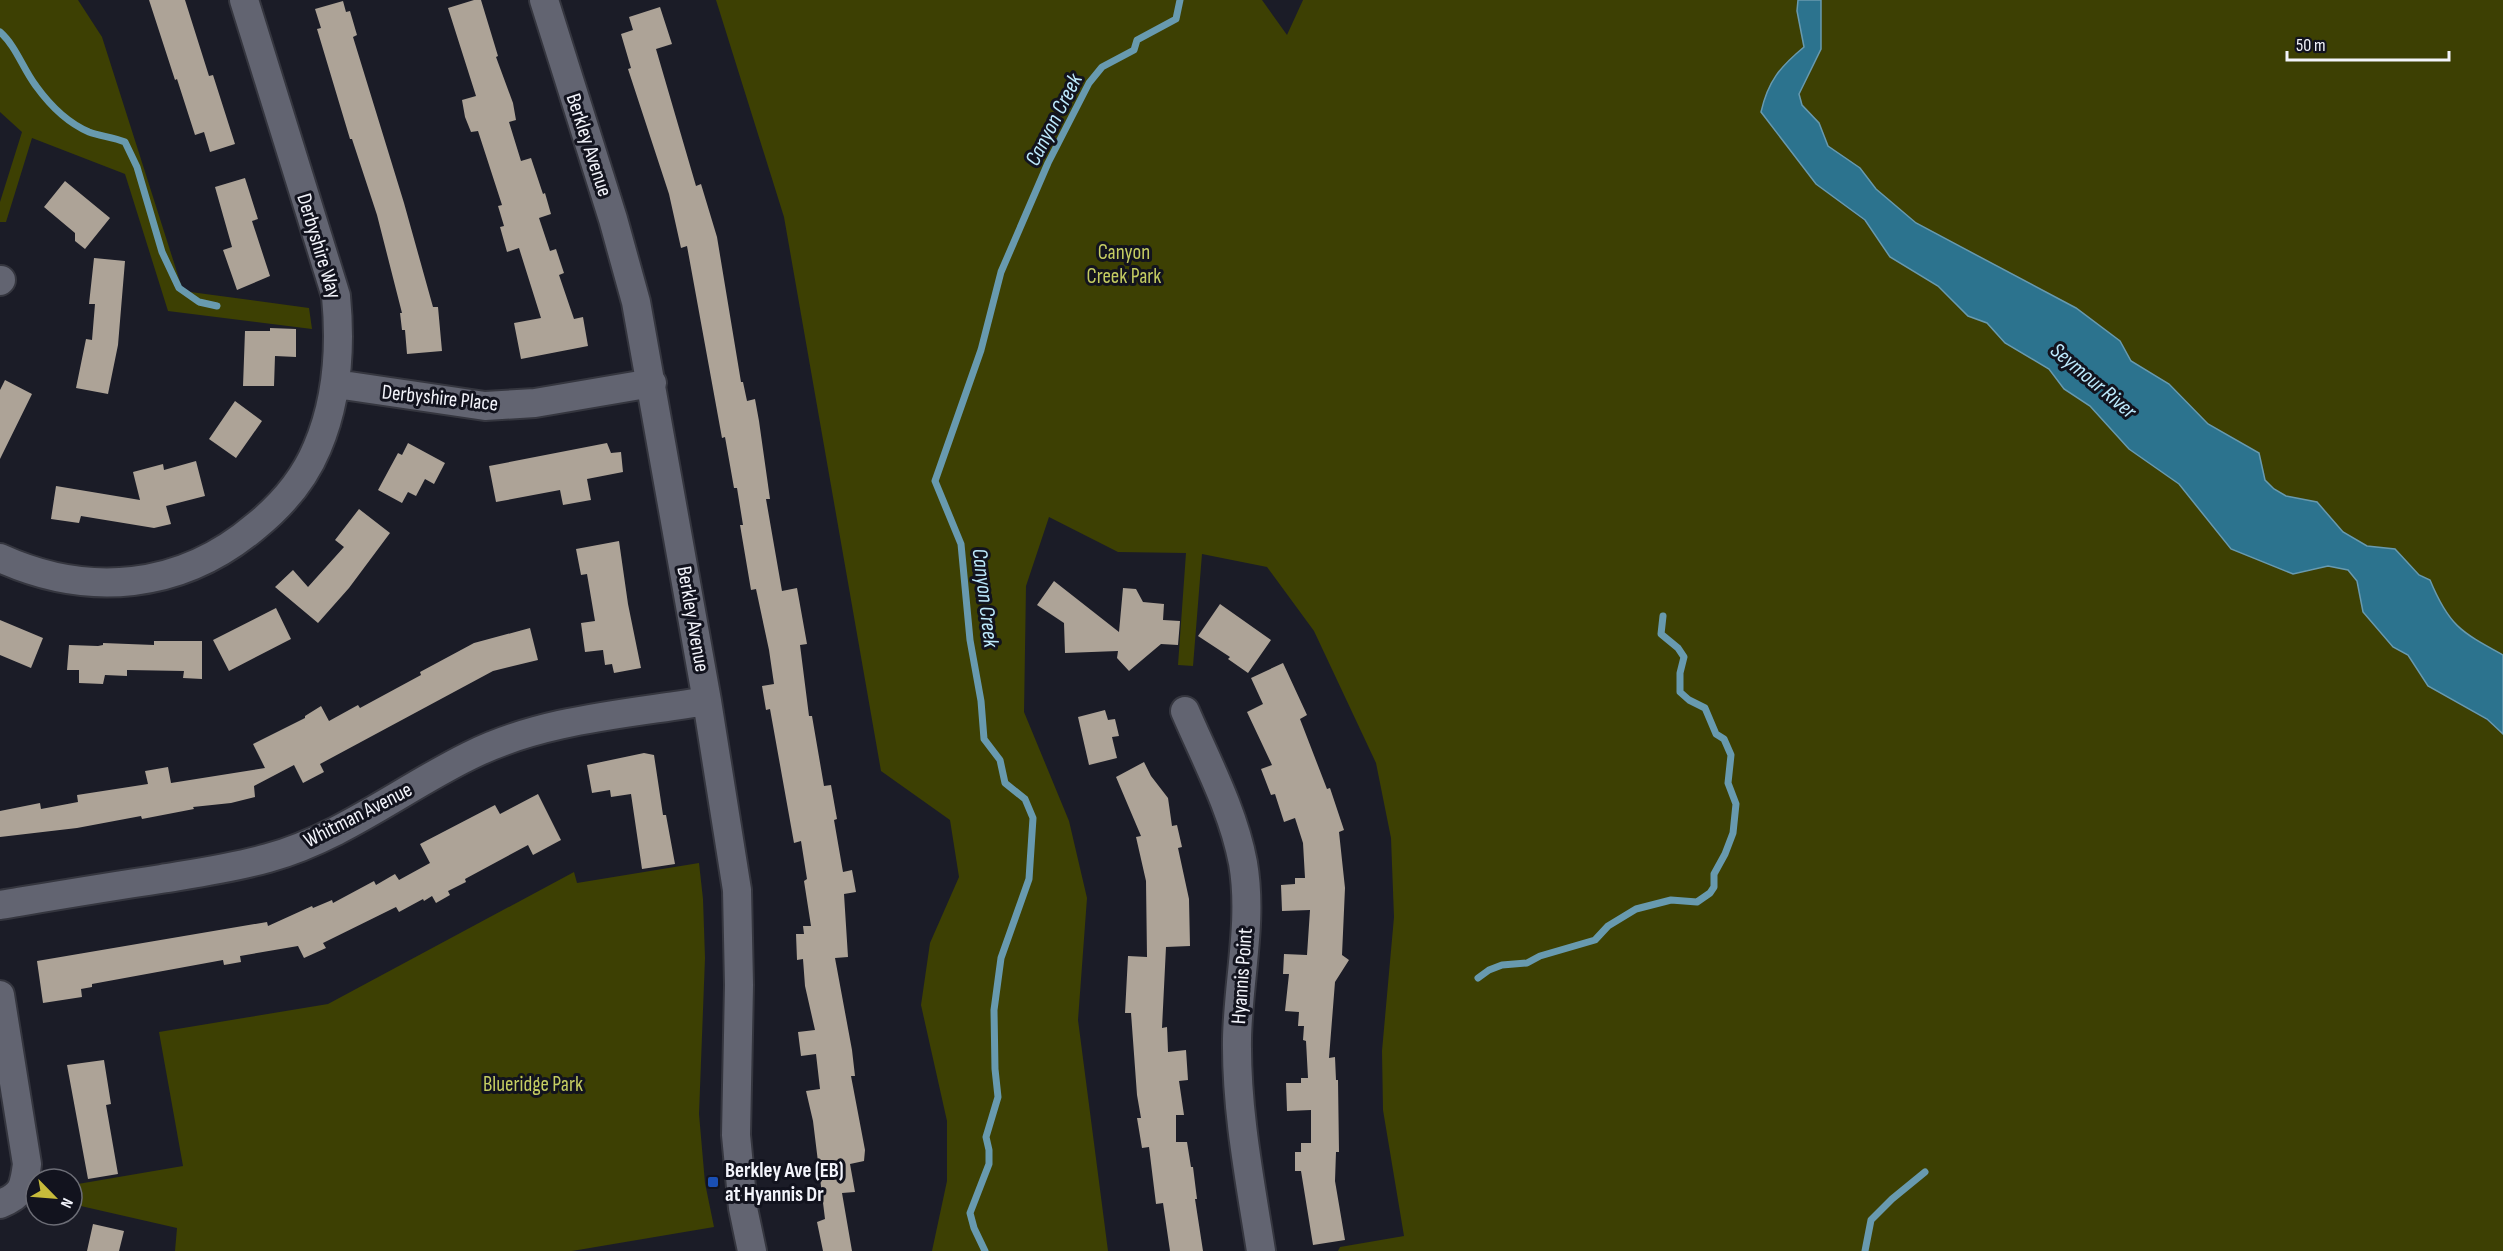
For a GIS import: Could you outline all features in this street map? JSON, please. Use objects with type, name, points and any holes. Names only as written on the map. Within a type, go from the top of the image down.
[{"type":"street","name":"Derbyshire Way","points":[[0,558],[51,577],[86,582],[114,583],[144,580],[176,573],[240,540],[270,515],[297,485],[316,449],[328,417],[336,384],[340,333],[336,296],[244,0]]},
{"type":"street","name":"Berkley Avenue","points":[[544,0],[613,219],[636,302],[707,700],[737,890],[739,984],[735,1135],[743,1208],[752,1251]]},
{"type":"street","name":"Derbyshire Place","points":[[336,384],[485,406],[535,403],[652,383]]},
{"type":"street","name":"Whitman Avenue","points":[[0,905],[226,868],[269,858],[360,818],[470,755],[506,740],[541,729],[707,700]]},
{"type":"street","name":"Hyannis Point","points":[[1185,711],[1232,821],[1243,863],[1247,904],[1237,1038],[1238,1086],[1261,1251]]},
{"type":"street","points":[[0,995],[27,1164],[24,1186],[12,1199],[0,1204]]},
{"type":"green space","points":[[0,0],[78,0],[102,37],[183,291],[309,308],[312,329],[168,311],[125,174],[32,138],[6,222],[0,222],[0,202],[22,132],[0,112]]},
{"type":"green space","name":"Canyon Creek Park","points":[[716,0],[1262,0],[1287,35],[1303,0],[1798,0],[1797,11],[1804,47],[1776,75],[1767,92],[1761,112],[1816,184],[1865,221],[1890,257],[1938,286],[1968,316],[1987,323],[2005,343],[2049,369],[2064,389],[2090,406],[2129,449],[2179,484],[2231,549],[2293,574],[2328,566],[2348,570],[2357,581],[2363,612],[2393,647],[2408,655],[2428,686],[2487,720],[2503,734],[2503,1251],[1338,1251],[1340,1247],[1404,1236],[1383,1110],[1382,1051],[1394,917],[1391,838],[1376,763],[1314,631],[1267,567],[1202,554],[1193,666],[1178,665],[1186,553],[1118,552],[1049,517],[1026,586],[1024,712],[1069,821],[1087,898],[1078,1020],[1108,1251],[932,1251],[947,1181],[947,1121],[921,1005],[930,943],[959,877],[950,820],[881,771],[784,217]]},
{"type":"green space","points":[[1821,0],[2503,0],[2503,655],[2458,626],[2450,618],[2430,580],[2419,575],[2395,549],[2367,546],[2343,532],[2317,502],[2286,496],[2274,489],[2265,480],[2259,453],[2208,424],[2169,384],[2131,361],[2120,341],[2076,308],[1916,223],[1876,189],[1860,168],[1828,146],[1819,123],[1802,105],[1799,94],[1821,49]]},
{"type":"green space","name":"Blueridge Park","points":[[699,863],[705,958],[699,1114],[705,1183],[714,1227],[572,1251],[175,1251],[177,1228],[84,1207],[84,1183],[183,1166],[159,1032],[328,1004],[574,872],[577,883]]},
{"type":"water","name":"Seymour River","points":[[1798,0],[1821,0],[1821,49],[1799,94],[1802,105],[1819,123],[1828,146],[1860,168],[1876,189],[1916,223],[2076,308],[2120,341],[2131,361],[2169,384],[2208,424],[2259,453],[2265,480],[2274,489],[2286,496],[2317,502],[2343,532],[2367,546],[2395,549],[2419,575],[2430,580],[2450,618],[2458,626],[2503,655],[2503,734],[2487,719],[2428,686],[2408,655],[2393,647],[2363,612],[2357,581],[2348,570],[2328,566],[2293,574],[2231,549],[2179,484],[2129,449],[2090,406],[2064,389],[2049,369],[2005,343],[1987,323],[1968,316],[1938,286],[1890,257],[1865,220],[1816,184],[1761,112],[1767,92],[1776,75],[1804,47],[1797,11]]},
{"type":"building","points":[[149,0],[185,0],[209,76],[213,75],[235,144],[210,152],[204,132],[195,135]]},
{"type":"building","points":[[481,0],[498,56],[496,57],[513,103],[516,120],[509,122],[521,161],[531,158],[543,194],[545,193],[551,214],[539,218],[550,251],[556,249],[564,273],[559,275],[574,319],[583,317],[588,346],[521,359],[514,323],[541,318],[519,248],[507,252],[500,227],[504,226],[498,206],[502,205],[478,131],[471,132],[465,117],[462,100],[476,96],[448,8]]},
{"type":"building","points":[[343,1],[346,12],[350,11],[357,35],[353,37],[433,307],[438,307],[442,351],[407,354],[405,330],[402,330],[400,313],[402,313],[377,215],[352,139],[350,139],[317,29],[321,28],[315,9]]},
{"type":"building","points":[[660,7],[672,44],[656,49],[696,186],[701,184],[717,237],[741,382],[743,382],[747,401],[755,399],[770,499],[766,499],[782,591],[797,588],[807,644],[800,645],[809,716],[812,716],[824,786],[831,785],[837,819],[834,820],[843,872],[852,870],[856,892],[844,894],[848,957],[835,958],[852,1050],[855,1076],[851,1076],[865,1150],[864,1161],[850,1164],[855,1192],[842,1193],[852,1251],[823,1251],[817,1222],[825,1219],[813,1121],[806,1091],[820,1089],[816,1054],[801,1056],[798,1032],[815,1030],[805,986],[803,959],[797,960],[796,934],[804,934],[803,926],[811,926],[801,841],[794,843],[770,709],[766,710],[762,686],[774,684],[769,650],[756,589],[751,590],[740,525],[743,525],[737,488],[734,488],[725,437],[722,438],[687,246],[681,248],[669,194],[628,69],[631,68],[621,34],[633,30],[629,17]]},
{"type":"building","points":[[245,178],[258,219],[252,221],[270,276],[237,290],[223,250],[232,247],[215,187]]},
{"type":"building","points":[[65,181],[110,218],[85,249],[75,241],[75,233],[44,207]]},
{"type":"building","points":[[94,258],[125,261],[118,345],[108,394],[76,388],[86,339],[92,340],[95,304],[89,304]]},
{"type":"building","points":[[270,328],[296,329],[296,357],[275,356],[274,386],[243,386],[245,331],[270,331]]},
{"type":"building","points":[[5,380],[32,394],[0,459],[0,390]]},
{"type":"building","points":[[235,401],[262,421],[236,458],[209,439]]},
{"type":"building","points":[[408,443],[445,463],[434,484],[425,479],[416,496],[408,492],[402,503],[378,490],[398,453],[402,455]]},
{"type":"building","points":[[607,443],[611,453],[621,452],[623,472],[587,479],[591,500],[563,505],[560,490],[496,502],[489,466]]},
{"type":"building","points":[[196,461],[205,496],[166,506],[171,524],[154,528],[81,516],[79,523],[51,519],[56,486],[140,500],[133,472],[163,464],[164,470]]},
{"type":"building","points":[[359,509],[390,533],[349,588],[318,623],[275,587],[293,570],[308,587],[344,547],[335,540]]},
{"type":"building","points":[[619,541],[628,604],[641,668],[614,673],[612,664],[605,665],[603,650],[585,652],[581,623],[595,621],[587,574],[581,575],[576,549]]},
{"type":"building","points":[[1054,581],[1119,632],[1123,588],[1136,589],[1143,602],[1164,604],[1163,620],[1180,621],[1178,645],[1161,644],[1129,671],[1117,658],[1118,651],[1065,653],[1064,623],[1037,605]]},
{"type":"building","points":[[1220,604],[1271,640],[1248,673],[1228,659],[1230,657],[1198,636]]},
{"type":"building","points":[[276,608],[291,639],[229,671],[213,640]]},
{"type":"building","points":[[0,620],[43,638],[31,668],[0,655]]},
{"type":"building","points":[[530,628],[538,660],[493,671],[320,764],[324,772],[303,783],[294,765],[254,786],[255,797],[231,803],[193,807],[194,809],[142,819],[141,816],[77,828],[0,837],[0,811],[40,803],[41,809],[78,802],[77,795],[148,784],[145,771],[168,767],[171,783],[265,768],[253,744],[305,718],[321,706],[329,721],[358,705],[360,708],[474,643]]},
{"type":"building","points":[[154,641],[202,641],[202,679],[183,678],[184,671],[127,670],[127,676],[105,675],[103,684],[79,683],[79,670],[67,670],[69,645],[98,646],[103,643],[154,645]]},
{"type":"building","points":[[1283,663],[1307,715],[1300,719],[1327,789],[1330,788],[1344,830],[1339,832],[1345,888],[1342,955],[1349,960],[1335,982],[1329,1058],[1335,1057],[1336,1080],[1338,1080],[1339,1152],[1336,1152],[1335,1181],[1345,1240],[1313,1245],[1301,1171],[1295,1171],[1295,1152],[1301,1152],[1301,1143],[1311,1143],[1311,1110],[1287,1111],[1286,1083],[1301,1083],[1301,1078],[1308,1078],[1306,1041],[1303,1040],[1304,1026],[1298,1026],[1299,1012],[1285,1011],[1289,974],[1283,974],[1284,954],[1307,955],[1310,910],[1282,911],[1281,885],[1295,884],[1295,878],[1305,878],[1303,843],[1295,818],[1284,822],[1275,794],[1271,795],[1261,769],[1272,765],[1247,712],[1263,704],[1251,678]]},
{"type":"building","points":[[1105,710],[1108,720],[1115,719],[1119,736],[1112,737],[1117,758],[1089,765],[1078,717]]},
{"type":"building","points":[[644,753],[654,755],[663,815],[666,815],[675,864],[642,869],[631,794],[611,797],[610,790],[592,793],[587,765]]},
{"type":"building","points":[[1144,762],[1151,776],[1168,798],[1172,826],[1177,825],[1182,847],[1178,848],[1189,899],[1190,946],[1166,947],[1162,1028],[1167,1027],[1168,1052],[1186,1050],[1188,1080],[1179,1081],[1184,1115],[1176,1115],[1176,1142],[1187,1142],[1191,1167],[1193,1167],[1203,1251],[1170,1251],[1163,1203],[1156,1204],[1149,1147],[1142,1148],[1137,1118],[1141,1118],[1137,1095],[1131,1013],[1125,1013],[1128,956],[1147,957],[1146,881],[1136,837],[1141,836],[1116,777]]},
{"type":"building","points":[[538,794],[561,840],[533,855],[528,845],[465,879],[466,882],[448,891],[450,895],[436,903],[432,896],[399,912],[396,907],[323,943],[326,948],[304,958],[298,946],[240,956],[241,962],[224,965],[223,960],[92,984],[92,987],[81,989],[82,997],[43,1003],[37,961],[267,922],[268,926],[312,906],[313,908],[332,900],[333,903],[374,881],[376,885],[395,874],[399,880],[430,863],[420,844],[495,805],[500,814]]},
{"type":"building","points":[[104,1060],[111,1104],[106,1105],[118,1174],[88,1179],[67,1065]]},
{"type":"building","points":[[93,1224],[124,1231],[119,1251],[87,1251]]},
{"type":"waterway","name":"Canyon Creek","points":[[985,1251],[970,1213],[989,1164],[986,1137],[998,1097],[994,1010],[1001,958],[1029,879],[1033,818],[1025,799],[1005,783],[1000,760],[984,739],[981,701],[970,640],[961,544],[935,481],[981,350],[1001,272],[1048,163],[1089,83],[1102,67],[1134,50],[1137,40],[1176,19],[1180,0]]},
{"type":"waterway","points":[[0,32],[11,44],[36,86],[60,112],[74,124],[89,132],[125,142],[137,167],[162,252],[179,288],[199,302],[217,306]]},
{"type":"waterway","points":[[1478,978],[1502,965],[1527,963],[1540,956],[1595,940],[1608,926],[1636,909],[1671,900],[1697,902],[1710,893],[1714,887],[1714,874],[1733,833],[1736,804],[1728,783],[1731,755],[1724,739],[1716,734],[1705,708],[1689,700],[1680,692],[1680,673],[1684,657],[1678,648],[1661,634],[1663,616]]},
{"type":"waterway","points":[[1865,1251],[1871,1220],[1925,1172]]},
{"type":"place","name":"Berkley Ave (EB) at Hyannis Dr","points":[[713,1182]]}]
